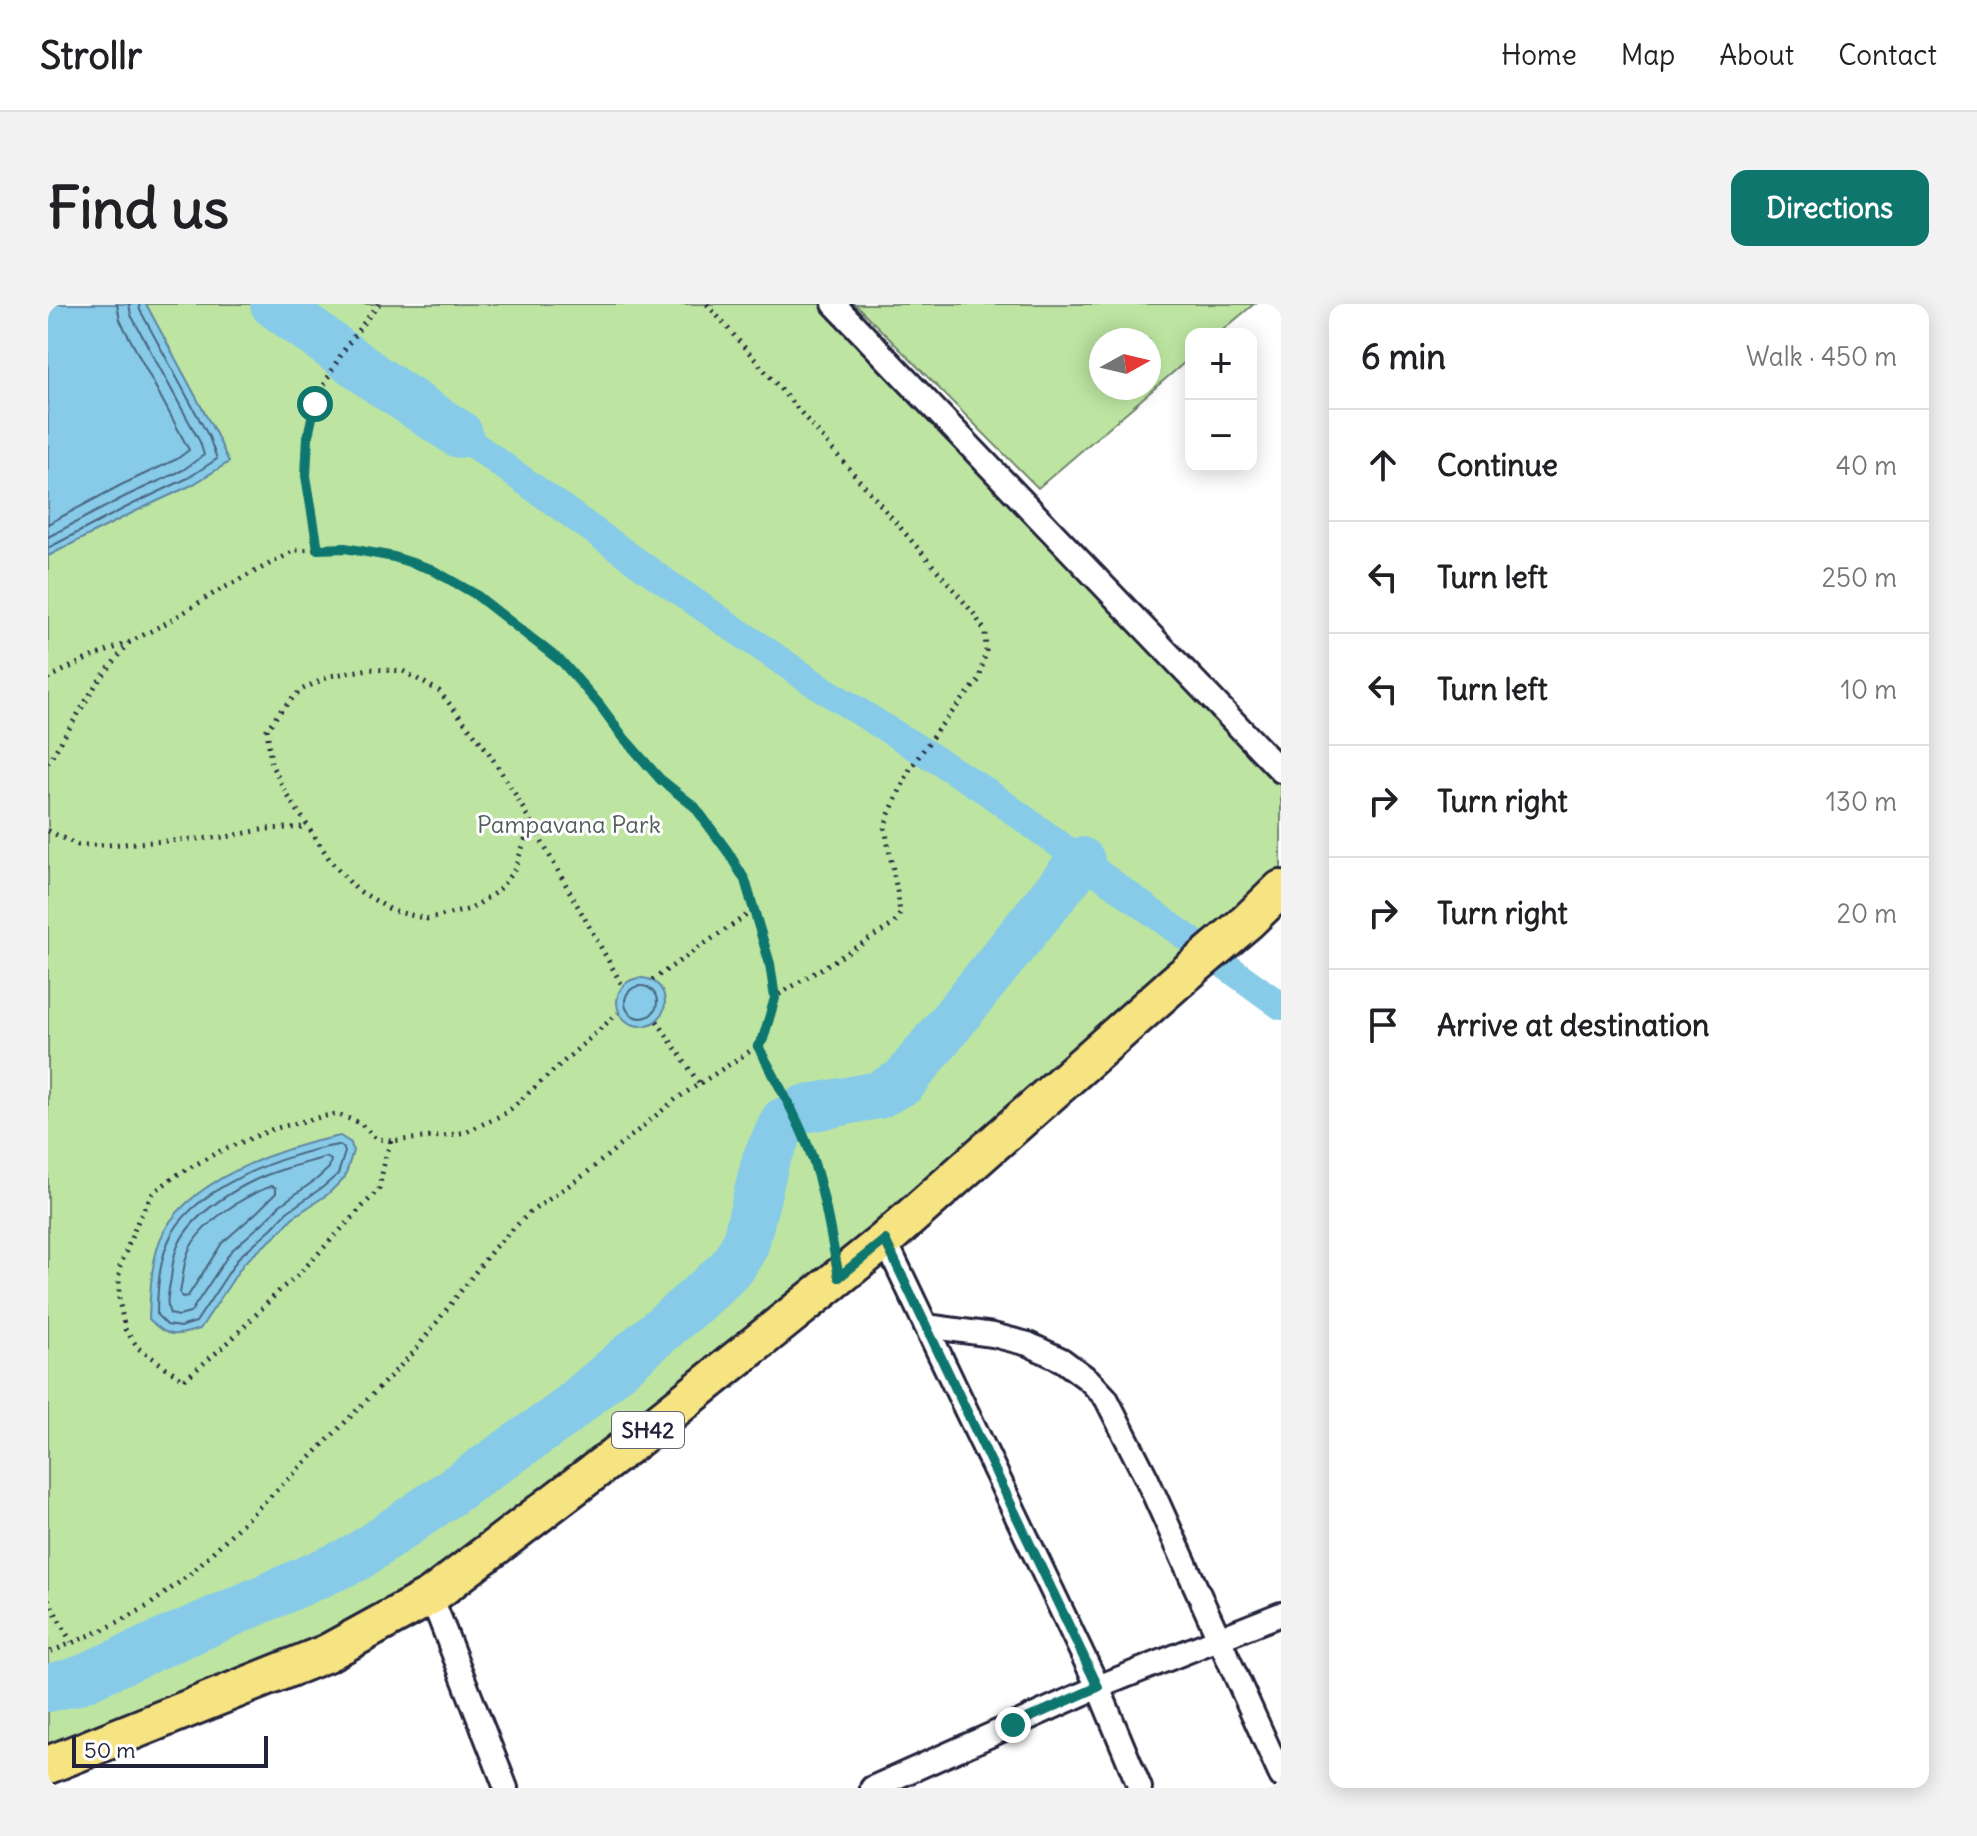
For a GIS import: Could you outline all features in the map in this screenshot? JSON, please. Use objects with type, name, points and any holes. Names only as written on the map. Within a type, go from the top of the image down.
[{"type":"main road","name":"SH42","points":[[48,1765],[327,1653],[431,1596],[646,1432],[885,1240],[1281,889]]},
{"type":"street","points":[[834,304],[1281,771]]},
{"type":"street","points":[[885,1240],[1098,1687],[1140,1788]]},
{"type":"street","points":[[926,1326],[993,1335],[1028,1344],[1062,1360],[1089,1380],[1106,1398],[1147,1479],[1281,1776]]},
{"type":"street","points":[[431,1596],[506,1788]]},
{"type":"street","points":[[872,1788],[1098,1687],[1281,1614]]},
{"type":"path","points":[[318,549],[306,476],[308,436],[315,404],[334,365],[379,304]]},
{"type":"path","points":[[707,304],[949,584],[985,631],[986,651],[979,680],[910,769],[888,816],[885,828],[900,914],[894,924],[775,998]]},
{"type":"path","points":[[48,678],[130,642],[296,550],[345,548],[381,554],[431,569],[475,594],[563,663],[660,779],[695,807],[745,880],[770,964],[775,998],[758,1046],[676,1099],[584,1175],[529,1213],[494,1248],[413,1353],[189,1575],[148,1606],[107,1628],[48,1653]]},
{"type":"path","points":[[48,763],[97,683],[130,642]]},
{"type":"path","points":[[531,824],[514,870],[499,890],[471,909],[428,919],[393,911],[356,889],[332,863],[271,764],[267,729],[301,690],[330,676],[369,669],[403,671],[439,691],[487,750],[531,824],[622,985]]},
{"type":"path","points":[[48,831],[78,845],[107,845],[226,837],[266,829],[308,827]]},
{"type":"path","points":[[652,980],[754,910]]},
{"type":"path","points":[[391,1141],[379,1189],[315,1259],[213,1357],[184,1380],[138,1348],[125,1329],[119,1300],[119,1269],[139,1218],[153,1193],[218,1152],[273,1129],[320,1117],[337,1114],[360,1123],[375,1138],[391,1141],[466,1132],[506,1113],[618,1013]]},
{"type":"path","points":[[657,1021],[700,1085]]},
{"type":"path","points":[[758,1046],[792,1110],[811,1155],[821,1185],[839,1277]]},
{"type":"path","points":[[48,1599],[71,1642]]},
{"type":"green space","name":"Pampavana Park","points":[[48,304],[834,304],[1281,771],[1281,889],[431,1596],[48,1765]]},
{"type":"green space","points":[[855,304],[1254,304],[1225,328],[1185,328],[1185,362],[1161,383],[1161,328],[1089,328],[1089,400],[1141,400],[1038,488]]},
{"type":"water","points":[[48,304],[146,304],[229,462],[192,485],[48,556]]},
{"type":"water","points":[[641,978],[658,985],[665,1002],[658,1019],[641,1026],[624,1019],[617,1002],[624,985]]},
{"type":"water","points":[[340,1136],[351,1143],[353,1151],[345,1177],[328,1194],[292,1218],[244,1263],[200,1329],[172,1334],[161,1330],[149,1319],[153,1269],[160,1240],[172,1219],[190,1200],[212,1184],[264,1158]]},
{"type":"waterway","points":[[274,304],[379,381],[459,434]]},
{"type":"waterway","points":[[459,434],[664,581],[815,684],[986,791],[1281,1006]]},
{"type":"waterway","points":[[804,1109],[878,1095],[903,1082],[1081,861]]},
{"type":"waterway","points":[[48,1688],[74,1682],[356,1558],[561,1416],[732,1267],[745,1245],[766,1159],[784,1121]]},
{"type":"route","points":[[315,404],[308,436],[306,476],[318,549],[345,548],[394,557],[431,569],[475,594],[563,663],[660,779],[695,807],[745,880],[770,964],[775,998],[758,1046],[792,1110],[811,1155],[821,1185],[839,1277],[885,1240],[1098,1687],[1013,1725]]}]
